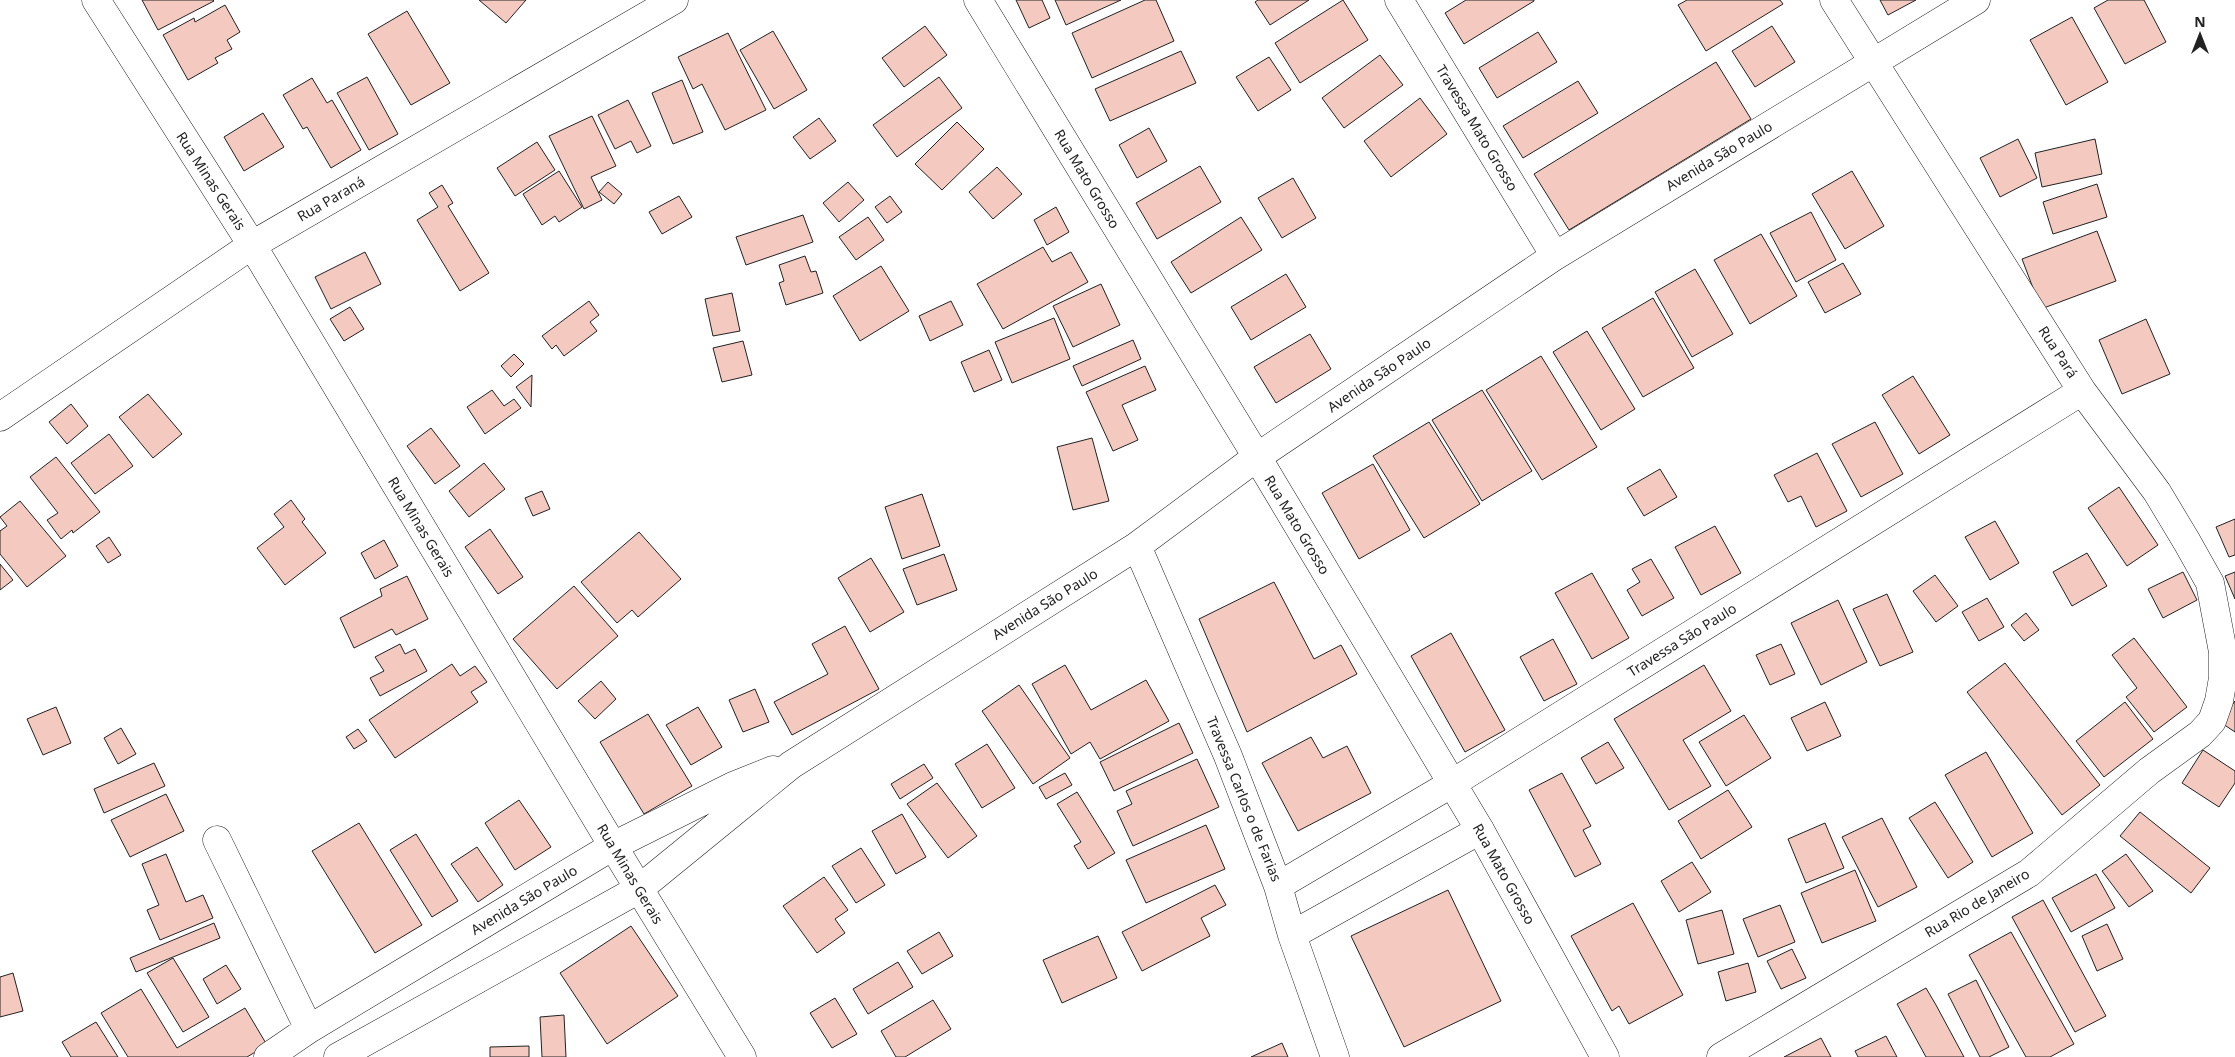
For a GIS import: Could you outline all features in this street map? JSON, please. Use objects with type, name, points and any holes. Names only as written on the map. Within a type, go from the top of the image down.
[{"type":"street","name":"Rua Minas Gerais","points":[[96,0],[252,245],[742,1057]]},
{"type":"street","name":"Rua Paraná","points":[[0,417],[252,245],[674,0]]},
{"type":"street","name":"Rua Mato Grosso","points":[[978,0],[1257,457],[1480,830],[1606,1057]]},
{"type":"street","name":"Travessa Mato Grosso","points":[[1399,0],[1555,256]]},
{"type":"street","name":"Rua Pará","points":[[1834,0],[1872,63],[2082,391],[2157,492],[2210,583],[2223,652],[2223,678],[2219,701],[2212,721]]},
{"type":"street","name":"Avenida São Paulo","points":[[338,1057],[639,889],[791,765],[1137,546],[1257,457],[1555,256],[1976,0]]},
{"type":"street","name":"Travessa São Paulo","points":[[1278,886],[1451,784],[2082,391]]},
{"type":"street","name":"Travessa Carlos o de Farias","points":[[1137,546],[1228,756],[1278,886],[1292,935],[1335,1057]]},
{"type":"street","name":"Rua Rio de Janeiro","points":[[1721,1057],[2029,873],[2149,771],[2200,734],[2212,721]]},
{"type":"street","name":"Avenida São Paulo","points":[[268,1057],[309,1029],[613,846],[733,786],[791,765]]},
{"type":"street","points":[[1292,935],[1480,830]]},
{"type":"street","points":[[217,840],[309,1029]]},
{"type":"building","points":[[142,0],[213,0],[214,1],[158,30]]},
{"type":"building","points":[[479,0],[526,0],[506,23]]},
{"type":"building","points":[[1016,0],[1042,0],[1050,18],[1029,28]]},
{"type":"building","points":[[1055,0],[1121,0],[1066,25]]},
{"type":"building","points":[[1145,0],[1156,0],[1174,41],[1092,78],[1072,33]]},
{"type":"building","points":[[1258,0],[1309,0],[1270,25],[1255,2]]},
{"type":"building","points":[[1343,0],[1368,40],[1300,83],[1275,43]]},
{"type":"building","points":[[1466,0],[1534,1],[1464,44],[1445,13]]},
{"type":"building","points":[[1687,0],[1780,0],[1783,4],[1706,51],[1678,5]]},
{"type":"building","points":[[1880,0],[1916,0],[1888,15]]},
{"type":"building","points":[[2108,0],[2144,0],[2166,42],[2125,64],[2094,8]]},
{"type":"building","points":[[225,5],[240,32],[227,40],[232,49],[215,58],[218,63],[188,80],[163,35],[194,18],[195,22]]},
{"type":"building","points":[[407,11],[450,83],[411,105],[368,34]]},
{"type":"building","points":[[2072,17],[2108,82],[2066,105],[2030,40]]},
{"type":"building","points":[[925,26],[947,55],[904,87],[882,58]]},
{"type":"building","points":[[1772,26],[1795,62],[1755,87],[1732,51]]},
{"type":"building","points":[[773,31],[807,90],[774,109],[740,50]]},
{"type":"building","points":[[1538,32],[1557,62],[1497,98],[1479,68]]},
{"type":"building","points":[[728,33],[766,110],[725,130],[702,84],[693,89],[678,57]]},
{"type":"building","points":[[1181,51],[1196,83],[1110,121],[1095,89]]},
{"type":"building","points":[[1380,55],[1403,85],[1344,128],[1322,98]]},
{"type":"building","points":[[1269,57],[1291,90],[1258,111],[1236,77]]},
{"type":"building","points":[[1716,62],[1751,119],[1569,230],[1534,174]]},
{"type":"building","points":[[367,77],[398,134],[369,150],[337,93]]},
{"type":"building","points":[[939,77],[962,108],[897,157],[873,125]]},
{"type":"building","points":[[312,78],[327,103],[332,100],[361,150],[331,168],[307,127],[303,129],[283,95]]},
{"type":"building","points":[[682,80],[703,132],[673,144],[652,93]]},
{"type":"building","points":[[1578,81],[1598,113],[1523,158],[1503,126]]},
{"type":"building","points":[[1420,98],[1447,134],[1391,177],[1364,141]]},
{"type":"building","points":[[628,100],[651,146],[637,153],[631,141],[615,149],[598,115]]},
{"type":"building","points":[[263,113],[284,147],[244,171],[224,137]]},
{"type":"building","points":[[592,116],[616,166],[591,177],[602,200],[584,209],[549,136]]},
{"type":"building","points":[[819,118],[836,141],[810,159],[793,137]]},
{"type":"building","points":[[957,122],[984,149],[942,190],[915,164]]},
{"type":"building","points":[[1149,128],[1167,161],[1137,178],[1119,145]]},
{"type":"building","points":[[2018,139],[2037,178],[2000,197],[1980,158]]},
{"type":"building","points":[[2095,139],[2102,174],[2042,187],[2035,153]]},
{"type":"building","points":[[537,142],[555,170],[515,196],[497,168]]},
{"type":"building","points":[[1200,166],[1221,202],[1157,239],[1136,203]]},
{"type":"building","points":[[997,167],[1022,194],[993,219],[969,192]]},
{"type":"building","points":[[559,171],[582,207],[559,222],[555,216],[542,225],[523,194]]},
{"type":"building","points":[[1852,171],[1884,226],[1845,249],[1812,194]]},
{"type":"building","points":[[1293,178],[1316,218],[1282,238],[1258,198]]},
{"type":"building","points":[[608,182],[622,194],[614,204],[599,192]]},
{"type":"building","points":[[848,182],[864,200],[839,222],[823,203]]},
{"type":"building","points":[[2097,184],[2107,217],[2053,234],[2043,202]]},
{"type":"building","points":[[442,185],[453,203],[448,206],[489,273],[460,291],[417,220],[438,207],[429,193]]},
{"type":"building","points":[[679,196],[692,217],[662,234],[649,212]]},
{"type":"building","points":[[890,196],[902,212],[887,223],[875,207]]},
{"type":"building","points":[[1056,207],[1069,232],[1047,245],[1034,220]]},
{"type":"building","points":[[1811,212],[1836,260],[1796,282],[1770,233]]},
{"type":"building","points":[[803,215],[813,242],[746,265],[736,237]]},
{"type":"building","points":[[868,217],[884,240],[856,260],[839,237]]},
{"type":"building","points":[[1241,217],[1262,250],[1191,293],[1171,262]]},
{"type":"building","points":[[2097,231],[2116,281],[2041,309],[2022,259]]},
{"type":"building","points":[[1761,234],[1797,296],[1750,324],[1714,260]]},
{"type":"building","points":[[1043,247],[1052,262],[1071,252],[1088,282],[1003,329],[977,284]]},
{"type":"building","points":[[365,252],[381,284],[331,309],[315,277]]},
{"type":"building","points":[[805,256],[811,272],[816,271],[823,293],[786,305],[779,283],[784,281],[779,265]]},
{"type":"building","points":[[1843,263],[1861,294],[1825,313],[1808,282]]},
{"type":"building","points":[[881,266],[909,311],[860,341],[833,296]]},
{"type":"building","points":[[1695,269],[1733,334],[1692,357],[1655,292]]},
{"type":"building","points":[[1286,274],[1306,307],[1251,340],[1231,307]]},
{"type":"building","points":[[1101,284],[1120,325],[1073,347],[1053,306]]},
{"type":"building","points":[[732,293],[740,331],[713,336],[705,299]]},
{"type":"building","points":[[1653,298],[1694,368],[1643,397],[1602,328]]},
{"type":"building","points":[[589,301],[599,315],[590,322],[597,331],[564,356],[556,345],[552,349],[542,336]]},
{"type":"building","points":[[951,301],[963,325],[930,341],[919,316]]},
{"type":"building","points":[[350,307],[364,329],[344,341],[330,319]]},
{"type":"building","points":[[1054,318],[1070,359],[1012,383],[995,342]]},
{"type":"building","points":[[2146,319],[2170,374],[2122,394],[2099,340]]},
{"type":"building","points":[[1587,331],[1635,409],[1601,430],[1553,352]]},
{"type":"building","points":[[1310,334],[1331,369],[1276,403],[1254,367]]},
{"type":"building","points":[[1133,340],[1141,359],[1082,386],[1073,366]]},
{"type":"building","points":[[743,341],[752,375],[722,382],[713,348]]},
{"type":"building","points":[[989,350],[1002,380],[974,392],[961,362]]},
{"type":"building","points":[[514,354],[524,364],[511,377],[501,366]]},
{"type":"building","points":[[1541,356],[1597,447],[1542,480],[1486,390]]},
{"type":"building","points":[[1145,366],[1156,390],[1122,405],[1138,440],[1113,451],[1086,392]]},
{"type":"building","points":[[532,375],[531,407],[516,387]]},
{"type":"building","points":[[1913,376],[1950,435],[1919,454],[1882,395]]},
{"type":"building","points":[[492,390],[504,406],[514,399],[521,408],[485,434],[467,407]]},
{"type":"building","points":[[1482,390],[1532,471],[1482,501],[1432,420]]},
{"type":"building","points":[[148,394],[182,434],[153,458],[119,417]]},
{"type":"building","points":[[71,404],[88,426],[67,444],[49,422]]},
{"type":"building","points":[[1429,422],[1480,504],[1424,538],[1373,456]]},
{"type":"building","points":[[1875,422],[1903,474],[1861,497],[1832,444]]},
{"type":"building","points":[[431,428],[460,466],[435,484],[407,446]]},
{"type":"building","points":[[109,434],[133,466],[95,494],[71,463]]},
{"type":"building","points":[[1092,438],[1109,501],[1073,510],[1057,447]]},
{"type":"building","points":[[1817,453],[1847,511],[1816,527],[1801,496],[1788,502],[1774,475]]},
{"type":"building","points":[[56,457],[100,512],[73,533],[72,530],[61,539],[47,520],[58,513],[30,477]]},
{"type":"building","points":[[484,463],[505,489],[469,517],[449,491]]},
{"type":"building","points":[[1373,464],[1410,530],[1359,559],[1322,493]]},
{"type":"building","points":[[1660,469],[1677,497],[1644,516],[1627,488]]},
{"type":"building","points":[[2119,487],[2158,545],[2127,566],[2088,508]]},
{"type":"building","points":[[542,491],[550,509],[533,516],[525,498]]},
{"type":"building","points":[[922,494],[940,546],[902,559],[885,507]]},
{"type":"building","points":[[291,500],[305,519],[302,522],[326,553],[285,585],[257,548],[284,527],[274,514]]},
{"type":"building","points":[[20,501],[66,556],[27,587],[0,554],[0,531],[7,526],[0,517]]},
{"type":"building","points":[[2235,519],[2235,555],[2229,557],[2216,527]]},
{"type":"building","points":[[1995,521],[2019,563],[1990,580],[1965,537]]},
{"type":"building","points":[[1715,526],[1741,573],[1701,595],[1675,547]]},
{"type":"building","points":[[490,529],[523,577],[498,594],[465,547]]},
{"type":"building","points":[[639,532],[681,579],[638,617],[632,610],[617,623],[581,582]]},
{"type":"building","points":[[109,537],[121,555],[108,563],[96,546]]},
{"type":"building","points":[[384,540],[398,566],[375,579],[361,553]]},
{"type":"building","points":[[2087,553],[2107,586],[2072,606],[2053,572]]},
{"type":"building","points":[[944,554],[957,590],[917,605],[903,569]]},
{"type":"building","points":[[871,558],[904,612],[870,632],[838,578]]},
{"type":"building","points":[[1651,559],[1674,598],[1642,616],[1627,590],[1640,582],[1632,569]]},
{"type":"building","points":[[0,564],[13,580],[0,590]]},
{"type":"building","points":[[2183,572],[2197,600],[2163,618],[2148,589]]},
{"type":"building","points":[[2235,572],[2235,599],[2225,576]]},
{"type":"building","points":[[1592,573],[1629,638],[1592,659],[1555,593]]},
{"type":"building","points":[[1935,575],[1958,606],[1936,622],[1913,591]]},
{"type":"building","points":[[407,576],[428,619],[396,635],[392,629],[354,648],[340,618],[382,596],[380,589]]},
{"type":"building","points":[[1274,582],[1314,659],[1341,645],[1357,674],[1247,732],[1199,619]]},
{"type":"building","points":[[574,586],[618,636],[557,689],[513,639]]},
{"type":"building","points":[[1887,594],[1913,652],[1880,666],[1853,609]]},
{"type":"building","points":[[1987,598],[2004,627],[1979,641],[1962,612]]},
{"type":"building","points":[[1838,600],[1867,662],[1821,685],[1791,623]]},
{"type":"building","points":[[2026,613],[2039,630],[2024,641],[2011,625]]},
{"type":"building","points":[[845,626],[879,689],[792,735],[774,702],[828,674],[812,644]]},
{"type":"building","points":[[1451,633],[1505,730],[1465,752],[1411,656]]},
{"type":"building","points":[[2134,638],[2187,707],[2154,732],[2126,697],[2137,688],[2112,655]]},
{"type":"building","points":[[1553,639],[1577,684],[1544,701],[1520,657]]},
{"type":"building","points":[[400,644],[405,654],[415,649],[427,671],[380,696],[370,678],[384,671],[375,657]]},
{"type":"building","points":[[1781,644],[1795,674],[1770,685],[1756,655]]},
{"type":"building","points":[[2005,663],[2100,785],[2062,815],[1967,692]]},
{"type":"building","points":[[452,664],[460,676],[475,666],[487,682],[471,692],[478,702],[395,758],[369,720]]},
{"type":"building","points":[[1065,665],[1091,710],[1146,680],[1169,721],[1100,759],[1090,742],[1071,754],[1032,684]]},
{"type":"building","points":[[1704,665],[1731,711],[1683,740],[1711,786],[1669,810],[1614,719]]},
{"type":"building","points":[[601,681],[616,699],[595,719],[578,701]]},
{"type":"building","points":[[1019,685],[1070,758],[1033,784],[982,711]]},
{"type":"building","points":[[755,689],[769,722],[743,732],[729,700]]},
{"type":"building","points":[[2235,701],[2235,732],[2220,722]]},
{"type":"building","points":[[1825,702],[1841,736],[1807,751],[1791,718]]},
{"type":"building","points":[[2125,702],[2153,739],[2104,777],[2076,741]]},
{"type":"building","points":[[56,707],[71,743],[43,755],[27,719]]},
{"type":"building","points":[[698,707],[722,747],[691,765],[666,725]]},
{"type":"building","points":[[648,714],[692,786],[644,814],[600,742]]},
{"type":"building","points":[[1744,715],[1771,758],[1726,786],[1699,742]]},
{"type":"building","points":[[1179,723],[1193,753],[1114,791],[1100,762]]},
{"type":"building","points":[[121,728],[136,754],[118,764],[104,738]]},
{"type":"building","points":[[358,729],[367,741],[354,749],[346,737]]},
{"type":"building","points":[[1311,737],[1323,758],[1347,746],[1371,793],[1298,831],[1262,763]]},
{"type":"building","points":[[1608,742],[1624,768],[1596,784],[1581,758]]},
{"type":"building","points":[[987,744],[1015,788],[982,808],[955,764]]},
{"type":"building","points":[[2203,750],[2235,771],[2235,783],[2219,807],[2182,783]]},
{"type":"building","points":[[1986,752],[2033,833],[1992,857],[1945,775]]},
{"type":"building","points":[[1197,759],[1219,807],[1133,846],[1117,811],[1132,804],[1126,791]]},
{"type":"building","points":[[154,763],[165,786],[104,813],[94,789]]},
{"type":"building","points":[[924,764],[933,778],[900,799],[891,784]]},
{"type":"building","points":[[1065,773],[1072,785],[1046,799],[1039,787]]},
{"type":"building","points":[[1562,773],[1591,826],[1583,830],[1601,864],[1575,877],[1529,790]]},
{"type":"building","points":[[937,783],[977,836],[948,858],[907,804]]},
{"type":"building","points":[[1728,790],[1752,827],[1701,859],[1678,821]]},
{"type":"building","points":[[1077,792],[1115,853],[1088,869],[1074,846],[1081,842],[1057,804]]},
{"type":"building","points":[[166,794],[184,831],[130,857],[111,820]]},
{"type":"building","points":[[519,800],[551,847],[515,870],[485,823]]},
{"type":"building","points":[[1935,802],[1973,862],[1948,878],[1909,818]]},
{"type":"building","points":[[2140,812],[2210,868],[2191,893],[2120,836]]},
{"type":"building","points":[[902,814],[926,857],[896,874],[872,831]]},
{"type":"building","points":[[1882,818],[1917,887],[1878,907],[1842,837]]},
{"type":"building","points":[[359,823],[422,925],[375,953],[312,851]]},
{"type":"building","points":[[1825,823],[1844,868],[1806,883],[1788,839]]},
{"type":"building","points":[[1206,825],[1225,869],[1146,903],[1126,860]]},
{"type":"building","points":[[416,834],[458,901],[432,917],[390,850]]},
{"type":"building","points":[[477,847],[503,885],[478,902],[451,864]]},
{"type":"building","points":[[861,848],[885,885],[856,903],[832,866]]},
{"type":"building","points":[[166,854],[186,902],[203,895],[213,918],[160,940],[147,910],[159,905],[142,864]]},
{"type":"building","points":[[2126,854],[2153,891],[2129,907],[2102,871]]},
{"type":"building","points":[[1692,862],[1711,892],[1679,912],[1661,881]]},
{"type":"building","points":[[1855,870],[1876,921],[1822,943],[1801,893]]},
{"type":"building","points":[[2096,874],[2115,908],[2071,932],[2052,898]]},
{"type":"building","points":[[824,877],[848,910],[835,919],[845,933],[817,953],[783,906]]},
{"type":"building","points":[[1215,885],[1226,905],[1201,918],[1210,936],[1142,971],[1122,932]]},
{"type":"building","points":[[1448,890],[1501,1001],[1404,1047],[1351,936]]},
{"type":"building","points":[[2043,900],[2106,1016],[2075,1032],[2012,917]]},
{"type":"building","points":[[1633,903],[1683,995],[1629,1024],[1619,1006],[1612,1011],[1571,936]]},
{"type":"building","points":[[1780,905],[1795,942],[1758,957],[1743,919]]},
{"type":"building","points":[[1722,910],[1734,954],[1698,964],[1686,920]]},
{"type":"building","points":[[214,923],[220,938],[136,972],[130,958]]},
{"type":"building","points":[[2107,924],[2123,959],[2097,971],[2082,936]]},
{"type":"building","points":[[631,926],[678,996],[607,1044],[560,973]]},
{"type":"building","points":[[939,932],[953,956],[922,974],[907,951]]},
{"type":"building","points":[[2011,932],[2074,1044],[2050,1057],[2026,1057],[1969,955]]},
{"type":"building","points":[[1098,936],[1117,978],[1062,1003],[1043,960]]},
{"type":"building","points":[[1792,949],[1806,978],[1781,989],[1767,961]]},
{"type":"building","points":[[173,958],[209,1017],[183,1032],[147,973]]},
{"type":"building","points":[[898,962],[913,987],[868,1014],[853,989]]},
{"type":"building","points":[[1748,963],[1756,992],[1726,1001],[1718,972]]},
{"type":"building","points":[[226,965],[241,989],[217,1004],[203,979]]},
{"type":"building","points":[[13,973],[23,1011],[0,1017],[0,977]]},
{"type":"building","points":[[1976,980],[2009,1047],[1989,1057],[1980,1057],[1948,994]]},
{"type":"building","points":[[1926,988],[1964,1057],[1926,1057],[1897,1004]]},
{"type":"building","points":[[141,989],[177,1048],[245,1008],[267,1045],[247,1057],[128,1057],[101,1013]]},
{"type":"building","points":[[835,998],[857,1034],[832,1048],[810,1013]]},
{"type":"building","points":[[933,1000],[951,1029],[905,1057],[896,1057],[881,1031]]},
{"type":"building","points":[[564,1015],[566,1057],[542,1057],[540,1017]]},
{"type":"building","points":[[96,1022],[118,1057],[71,1057],[62,1042]]},
{"type":"building","points":[[1886,1036],[1897,1057],[1858,1057],[1855,1051]]},
{"type":"building","points":[[1821,1038],[1831,1057],[1784,1057]]},
{"type":"building","points":[[1282,1043],[1288,1057],[1251,1057]]},
{"type":"building","points":[[529,1046],[529,1057],[490,1057],[490,1047]]}]
